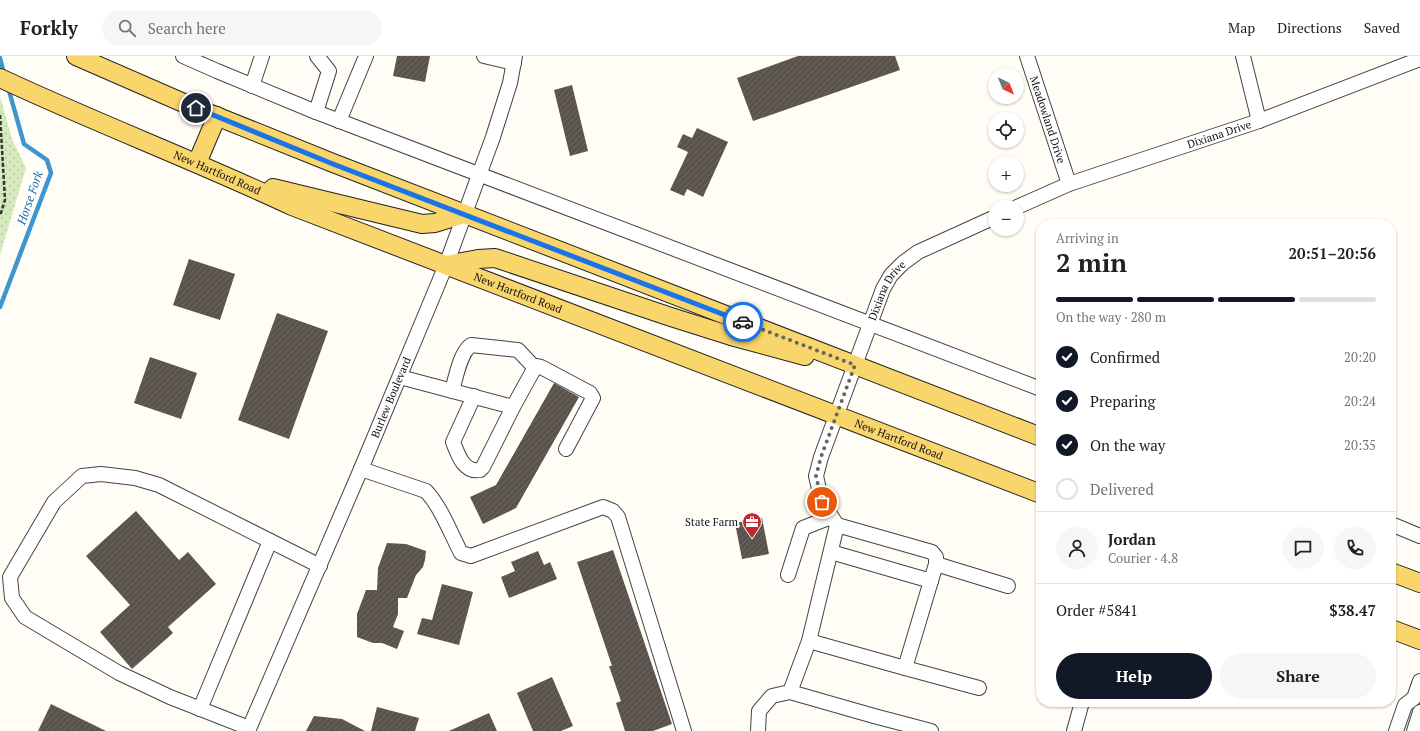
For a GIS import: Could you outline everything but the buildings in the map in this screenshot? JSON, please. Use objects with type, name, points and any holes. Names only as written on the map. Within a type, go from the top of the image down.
[{"type":"main road","points":[[76,56],[333,164],[1036,435]]},
{"type":"main road","name":"New Hartford Road","points":[[0,78],[50,101],[236,179],[292,206],[1036,492]]},
{"type":"main road","points":[[197,163],[217,116]]},
{"type":"main road","points":[[236,179],[422,224],[435,223],[464,214]]},
{"type":"main road","points":[[446,265],[478,259],[495,258],[731,336],[796,354],[855,365]]},
{"type":"main road","points":[[1396,574],[1420,583]]},
{"type":"main road","points":[[1396,631],[1420,640]]},
{"type":"street","points":[[183,56],[212,65],[252,86],[339,121],[1036,387]]},
{"type":"street","points":[[252,86],[262,56]]},
{"type":"street","points":[[316,112],[329,71],[317,56]]},
{"type":"street","points":[[339,121],[366,56]]},
{"type":"street","points":[[484,56],[514,59]]},
{"type":"street","name":"Meadowland Drive","points":[[1027,56],[1069,184]]},
{"type":"street","points":[[1242,56],[1259,121]]},
{"type":"street","name":"Burlew Boulevard","points":[[248,729],[362,469],[446,265],[510,83],[514,59]]},
{"type":"street","name":"Dixiana Drive","points":[[1024,204],[1069,184],[1259,121],[1420,59]]},
{"type":"street","name":"Dixiana Drive","points":[[834,521],[822,502],[816,476],[821,457],[883,289],[891,276],[903,263],[918,252],[988,221]]},
{"type":"street","points":[[452,391],[463,356],[466,349],[471,345],[518,350],[535,368]]},
{"type":"street","points":[[474,396],[453,442],[463,464],[470,470],[480,470],[484,467],[513,407],[537,366],[590,393],[593,398],[566,449]]},
{"type":"street","points":[[400,377],[513,407]]},
{"type":"street","points":[[362,469],[426,491],[431,496],[442,515],[461,553],[471,556],[603,507],[613,511],[618,517],[684,731]]},
{"type":"street","points":[[248,729],[170,697],[120,673],[25,616],[12,598],[10,577],[54,502],[82,476],[101,474],[135,478],[159,485],[320,566]]},
{"type":"street","points":[[790,692],[809,641],[831,552],[834,521]]},
{"type":"street","points":[[788,575],[803,528],[834,521],[932,552],[936,557],[936,564],[905,668]]},
{"type":"street","points":[[1396,526],[1420,536]]},
{"type":"street","points":[[200,709],[270,541]]},
{"type":"street","points":[[831,552],[931,581]]},
{"type":"street","points":[[936,564],[1008,586]]},
{"type":"street","points":[[809,641],[978,688]]},
{"type":"street","points":[[1396,731],[1405,705],[1417,704],[1420,680]]},
{"type":"street","points":[[758,731],[758,711],[772,696],[790,692],[931,731]]},
{"type":"street","points":[[1074,731],[1081,707]]},
{"type":"street","points":[[1414,731],[1420,712]]},
{"type":"path","points":[[0,115],[5,200],[0,216]]},
{"type":"green space","points":[[0,96],[12,139],[26,168],[0,255]]},
{"type":"waterway","name":"Horse Fork","points":[[0,58],[4,74]]},
{"type":"waterway","name":"Horse Fork","points":[[0,307],[51,173],[47,160],[24,144],[8,87]]},
{"type":"way so far","points":[[743,322],[855,365],[821,457],[816,476],[822,502]]},
{"type":"place","name":"State Farm","points":[[752,539]]},
{"type":"route","points":[[196,108],[333,164],[743,322]]}]
